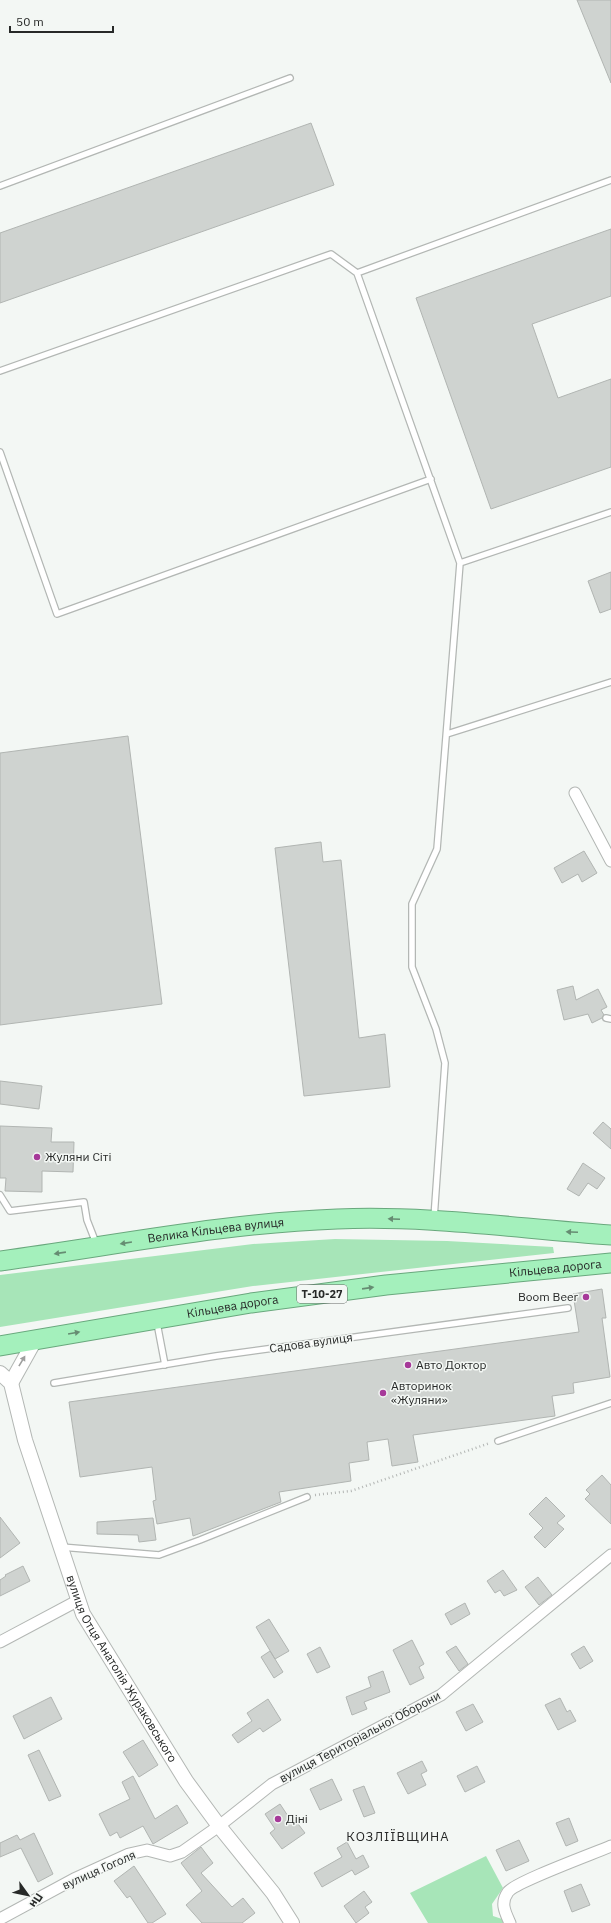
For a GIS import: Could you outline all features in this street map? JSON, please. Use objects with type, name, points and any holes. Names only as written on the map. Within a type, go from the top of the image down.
[{"type":"highway","name":"Велика Кільцева вулиця","points":[[0,1262],[212,1230],[300,1221],[373,1218],[433,1220]]},
{"type":"highway","points":[[433,1220],[611,1234]]},
{"type":"highway","name":"Кільцева дорога","points":[[0,1346],[251,1303],[386,1285],[611,1263]]},
{"type":"street","points":[[576,793],[611,861]]},
{"type":"street","points":[[5,1384],[36,1340]]},
{"type":"street","points":[[0,1373],[5,1384]]},
{"type":"street","name":"вулиця Отця Анатолія Жураковського","points":[[5,1384],[25,1440],[77,1601],[94,1635],[186,1781],[219,1826],[260,1875],[292,1923]]},
{"type":"street","name":"вулиця Територіальної Оборони","points":[[219,1826],[272,1784],[441,1695],[611,1555]]},
{"type":"street","points":[[0,1642],[77,1601]]},
{"type":"street","name":"вулиця Гоголя","points":[[0,1919],[74,1879],[130,1854],[147,1850],[170,1856],[182,1852],[219,1826]]},
{"type":"street","points":[[510,1923],[504,1910],[504,1899],[509,1890],[523,1882],[611,1846]]},
{"type":"lane","points":[[0,186],[290,78]]},
{"type":"lane","points":[[358,273],[611,180]]},
{"type":"lane","points":[[0,371],[331,254],[358,273],[460,563],[437,849],[412,904],[412,967],[436,1029],[445,1062],[437,1194],[433,1220]]},
{"type":"lane","points":[[0,452],[57,614],[431,479]]},
{"type":"lane","points":[[460,563],[611,512]]},
{"type":"lane","points":[[446,734],[611,682]]},
{"type":"lane","points":[[0,1195],[10,1211],[84,1202],[87,1220],[98,1248]]},
{"type":"lane","name":"Садова вулиця","points":[[54,1383],[224,1355],[568,1308]]},
{"type":"lane","points":[[156,1319],[165,1365]]},
{"type":"lane","points":[[498,1441],[611,1403]]},
{"type":"lane","points":[[59,1547],[159,1554],[200,1540],[307,1497]]},
{"type":"path","points":[[307,1497],[350,1491],[419,1467],[433,1464],[454,1454],[498,1441]]},
{"type":"green space","points":[[335,1239],[447,1241],[553,1247],[554,1253],[253,1286],[0,1327],[0,1275],[253,1244]]},
{"type":"green space","points":[[486,1856],[503,1888],[492,1904],[493,1916],[502,1919],[504,1923],[428,1923],[410,1893]]},
{"type":"building","points":[[577,0],[611,0],[611,83]]},
{"type":"building","points":[[311,123],[334,185],[0,303],[0,233]]},
{"type":"building","points":[[611,229],[611,296],[532,324],[558,398],[611,379],[611,467],[491,509],[416,298]]},
{"type":"building","points":[[611,572],[611,609],[600,613],[588,581]]},
{"type":"building","points":[[128,736],[162,1004],[0,1025],[0,753]]},
{"type":"building","points":[[321,842],[323,862],[341,860],[359,1038],[385,1034],[390,1087],[304,1096],[275,848]]},
{"type":"building","points":[[584,851],[597,873],[582,882],[578,874],[562,883],[554,868]]},
{"type":"building","points":[[573,986],[576,1000],[598,989],[607,1007],[601,1010],[604,1015],[602,1018],[592,1023],[588,1014],[564,1020],[557,990]]},
{"type":"building","points":[[0,1081],[42,1086],[39,1109],[0,1104]]},
{"type":"building","points":[[603,1122],[611,1129],[611,1149],[593,1133]]},
{"type":"building","name":"Жуляни Сіті","points":[[0,1126],[52,1128],[51,1142],[74,1142],[73,1172],[42,1171],[42,1192],[5,1191],[6,1178],[0,1178]]},
{"type":"building","points":[[583,1163],[605,1178],[597,1189],[588,1183],[579,1196],[567,1189]]},
{"type":"building","points":[[602,1289],[606,1318],[602,1318],[610,1377],[573,1383],[574,1393],[552,1396],[555,1416],[413,1435],[418,1462],[392,1466],[388,1439],[367,1442],[369,1460],[349,1463],[351,1481],[279,1492],[281,1502],[193,1536],[190,1518],[157,1524],[153,1501],[156,1500],[152,1467],[80,1477],[69,1402],[579,1332],[573,1294]]},
{"type":"building","points":[[602,1475],[611,1485],[611,1524],[585,1499],[590,1494],[586,1490]]},
{"type":"building","points":[[546,1497],[565,1516],[557,1523],[564,1529],[545,1548],[534,1537],[543,1528],[529,1514]]},
{"type":"building","points":[[0,1517],[20,1543],[0,1558]]},
{"type":"building","points":[[153,1518],[156,1540],[139,1542],[138,1535],[97,1534],[97,1522]]},
{"type":"building","points":[[23,1566],[30,1581],[0,1596],[0,1580],[6,1576],[5,1575]]},
{"type":"building","points":[[503,1570],[517,1590],[504,1596],[500,1590],[495,1593],[487,1581]]},
{"type":"building","points":[[538,1577],[552,1595],[539,1605],[525,1587]]},
{"type":"building","points":[[465,1603],[470,1614],[451,1625],[445,1614]]},
{"type":"building","points":[[269,1619],[289,1651],[275,1659],[256,1627]]},
{"type":"building","points":[[412,1640],[424,1664],[419,1667],[424,1678],[410,1685],[393,1650]]},
{"type":"building","points":[[456,1646],[468,1664],[459,1671],[446,1652]]},
{"type":"building","points":[[584,1646],[593,1661],[580,1669],[571,1654]]},
{"type":"building","points":[[320,1647],[330,1667],[317,1673],[307,1654]]},
{"type":"building","points":[[270,1651],[283,1672],[274,1678],[261,1657]]},
{"type":"building","points":[[383,1671],[390,1692],[364,1702],[367,1709],[352,1715],[346,1697],[371,1687],[368,1677]]},
{"type":"building","points":[[51,1697],[62,1719],[24,1739],[13,1716]]},
{"type":"building","points":[[560,1698],[567,1712],[570,1710],[576,1721],[558,1730],[545,1705]]},
{"type":"building","points":[[268,1699],[281,1720],[263,1732],[260,1728],[238,1743],[232,1735],[252,1721],[247,1713]]},
{"type":"building","points":[[473,1704],[483,1722],[466,1731],[456,1712]]},
{"type":"building","points":[[143,1740],[158,1765],[139,1777],[123,1752]]},
{"type":"building","points":[[39,1750],[61,1796],[49,1801],[28,1755]]},
{"type":"building","points":[[422,1761],[427,1771],[421,1774],[426,1785],[408,1794],[397,1773]]},
{"type":"building","points":[[477,1766],[485,1782],[465,1792],[457,1776]]},
{"type":"building","points":[[133,1776],[155,1819],[177,1805],[188,1823],[153,1844],[143,1826],[120,1838],[117,1832],[110,1836],[99,1814],[130,1799],[122,1782]]},
{"type":"building","points":[[332,1779],[342,1800],[320,1810],[310,1789]]},
{"type":"building","points":[[364,1786],[375,1813],[364,1817],[353,1790]]},
{"type":"building","points":[[280,1804],[292,1822],[295,1820],[305,1833],[282,1849],[270,1833],[275,1829],[265,1814]]},
{"type":"building","points":[[569,1818],[578,1841],[566,1846],[556,1823]]},
{"type":"building","points":[[34,1833],[53,1874],[38,1882],[21,1848],[0,1857],[0,1843],[17,1835],[20,1840]]},
{"type":"building","points":[[519,1840],[529,1861],[506,1871],[496,1850]]},
{"type":"building","points":[[347,1842],[356,1859],[363,1855],[369,1867],[355,1875],[352,1870],[322,1887],[314,1873],[342,1857],[337,1848]]},
{"type":"building","points":[[201,1847],[213,1863],[201,1873],[232,1907],[243,1898],[255,1913],[242,1923],[202,1923],[186,1905],[202,1891],[181,1863]]},
{"type":"building","points":[[134,1866],[166,1914],[152,1923],[148,1923],[130,1896],[127,1898],[114,1881]]},
{"type":"building","points":[[581,1884],[590,1905],[572,1912],[564,1891]]},
{"type":"building","points":[[364,1891],[372,1902],[365,1907],[369,1913],[356,1923],[344,1906]]},
{"type":"place","name":"Жуляни Сіті","points":[[37,1157]]},
{"type":"place","name":"Boom Beer","points":[[586,1297]]},
{"type":"place","name":"Авто Доктор","points":[[408,1365]]},
{"type":"place","name":"Авторинок «Жуляни»","points":[[383,1393]]},
{"type":"place","name":"Діні","points":[[278,1819]]},
{"type":"district","name":"КОЗЛІЇВЩИНА","points":[[398,1836]]}]
